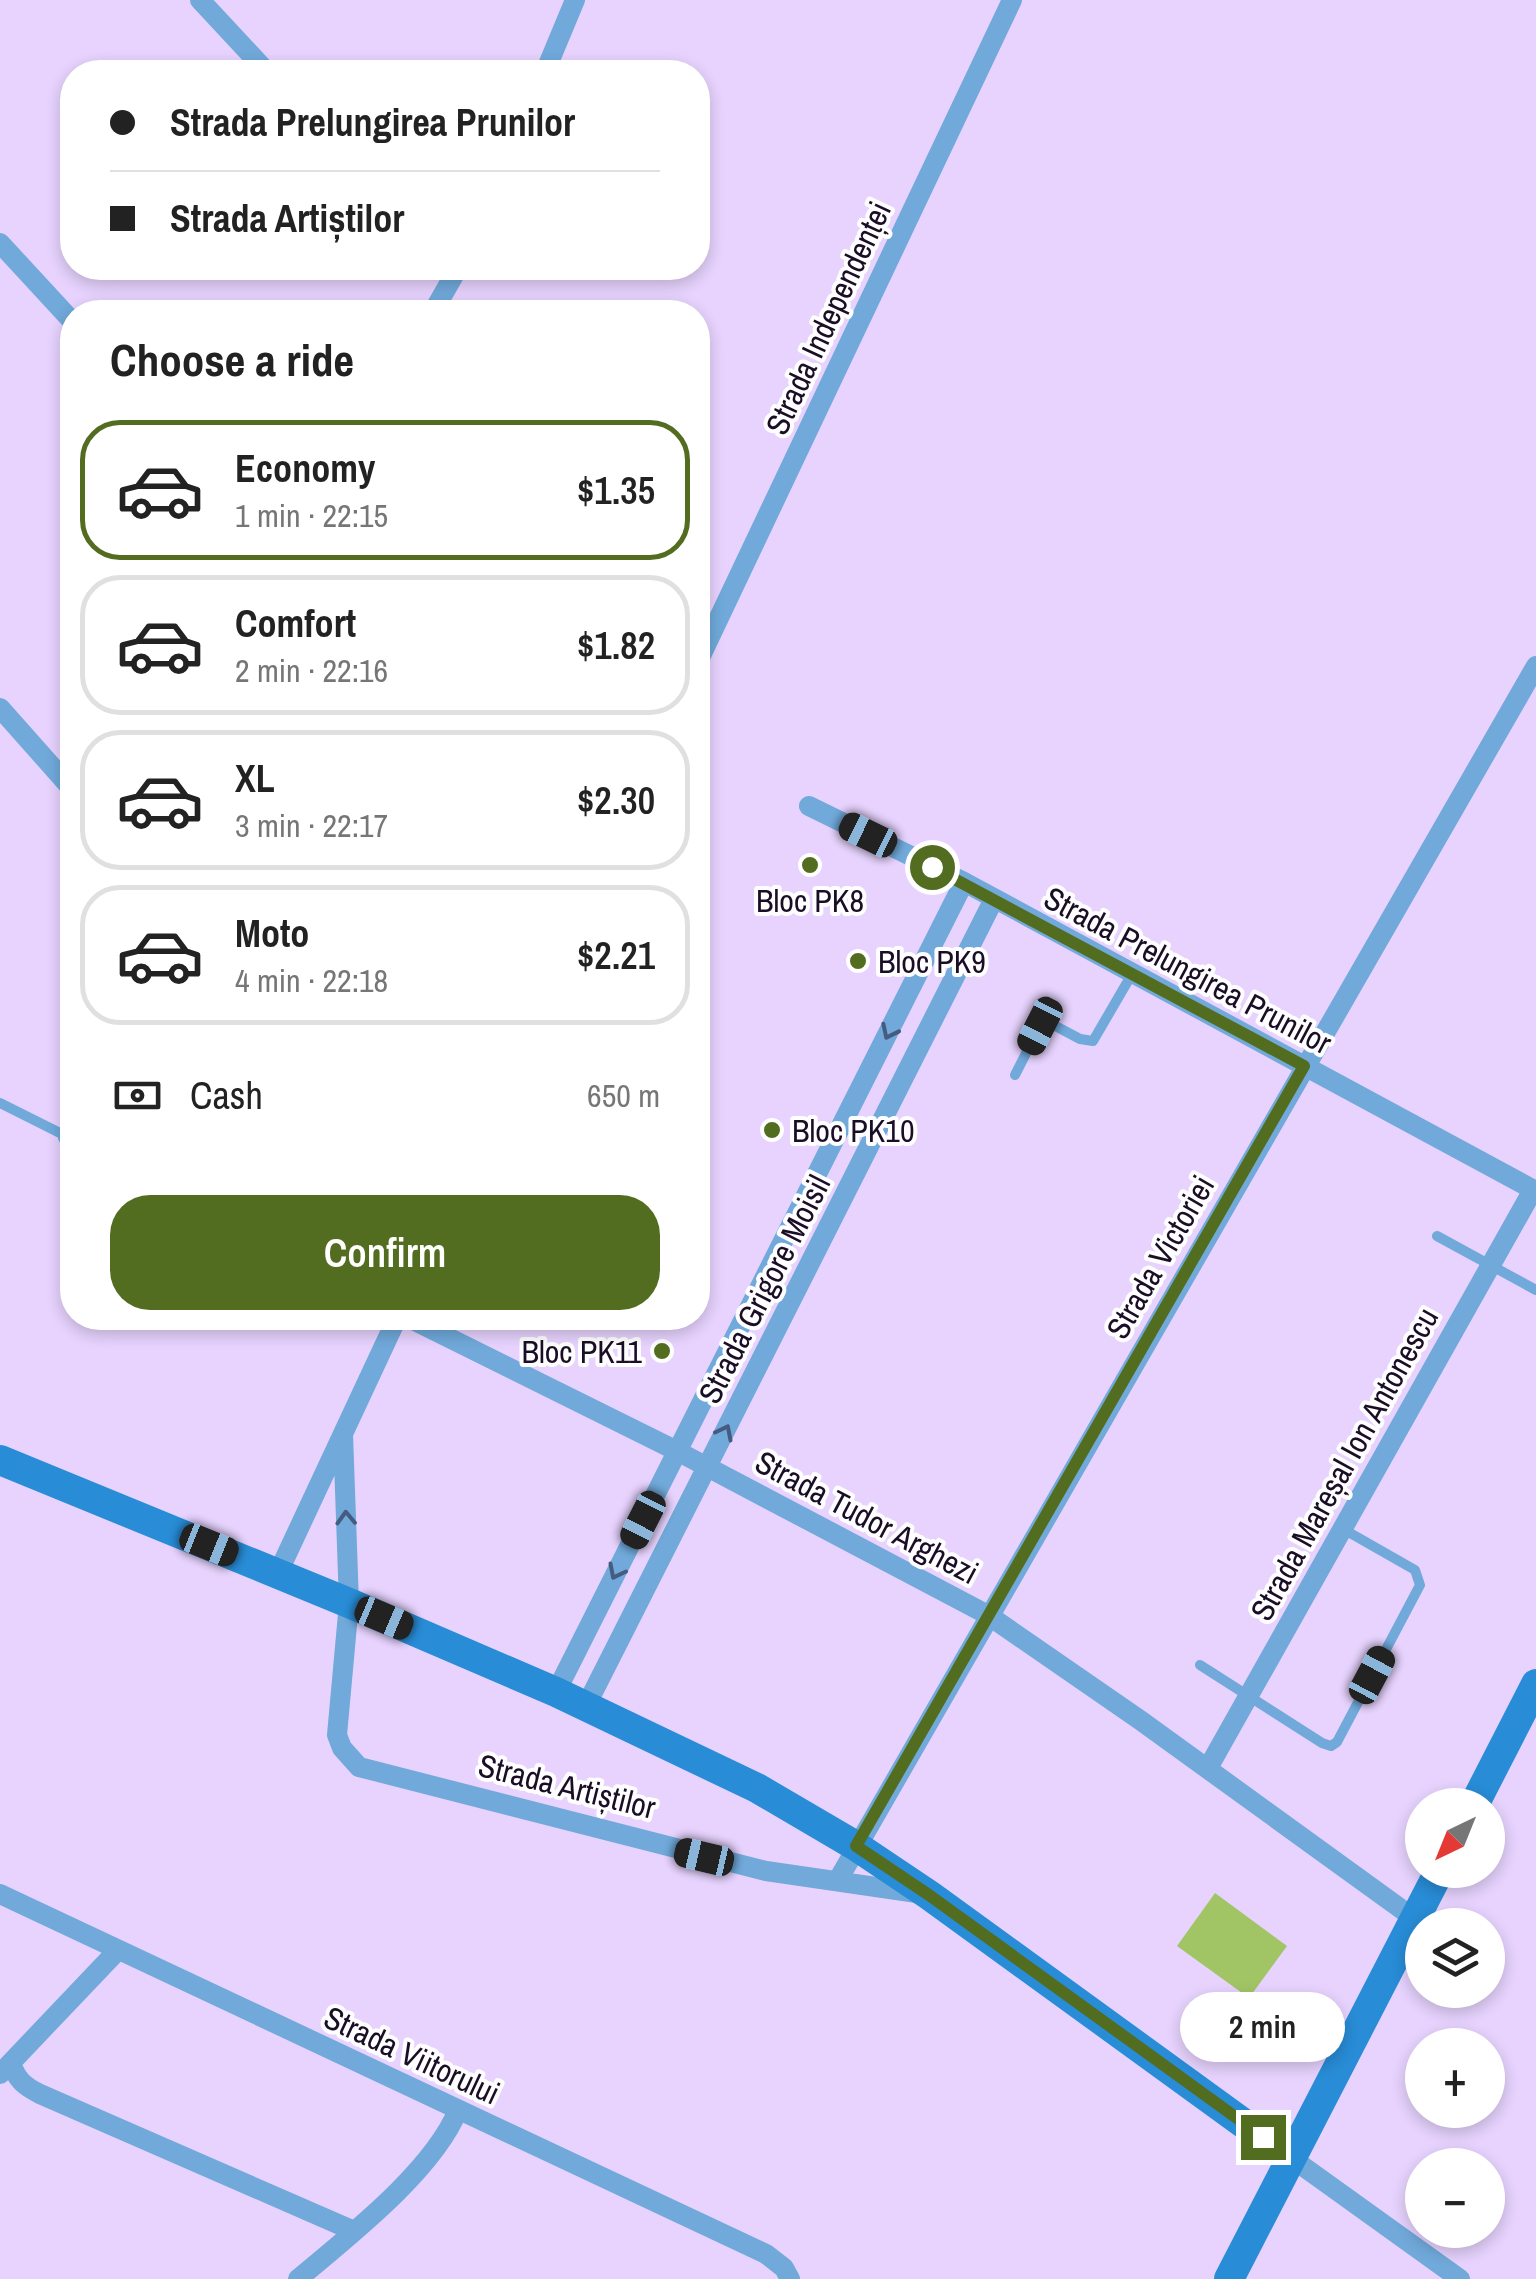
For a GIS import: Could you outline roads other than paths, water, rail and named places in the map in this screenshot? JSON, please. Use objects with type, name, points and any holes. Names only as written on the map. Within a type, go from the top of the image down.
[{"type":"street","points":[[200,0],[256,60]]},
{"type":"street","points":[[550,60],[575,0]]},
{"type":"street","name":"Strada Independenței","points":[[710,637],[1012,0]]},
{"type":"street","points":[[0,243],[60,308]]},
{"type":"street","name":"Strada Victoriei","points":[[838,1880],[1536,666]]},
{"type":"street","points":[[0,708],[60,775]]},
{"type":"street","name":"Strada Prelungirea Prunilor","points":[[808,806],[964,882],[1535,1191]]},
{"type":"street","name":"Strada Grigore Moisil","points":[[556,1692],[964,882]]},
{"type":"street","name":"Strada Grigore Moisil","points":[[586,1706],[994,899]]},
{"type":"street","name":"Strada Mareșal Ion Antonescu","points":[[1208,1768],[1535,1191]]},
{"type":"street","points":[[278,1573],[391,1330]]},
{"type":"street","name":"Strada Tudor Arghezi","points":[[433,1330],[677,1450],[988,1616],[1208,1768],[1405,1912]]},
{"type":"street","points":[[343,1434],[350,1602]]},
{"type":"street","name":"Strada Artiștilor","points":[[0,1460],[350,1602],[556,1692],[757,1788],[856,1846],[929,1895],[1460,2279]]},
{"type":"street","name":"Strada Artiștilor","points":[[350,1602],[337,1735],[342,1748],[359,1768],[766,1871],[929,1895]]},
{"type":"street","points":[[1483,1788],[1536,1684]]},
{"type":"street","name":"Strada Viitorului","points":[[0,1894],[766,2254],[784,2268],[790,2279]]},
{"type":"street","points":[[1229,2279],[1405,1938]]},
{"type":"street","points":[[118,1950],[6,2068],[24,2086],[40,2094],[354,2231]]},
{"type":"street","points":[[298,2279],[354,2231],[441,2142],[458,2110]]},
{"type":"lane","points":[[1015,1075],[1046,1021],[1094,1041],[1132,974]]},
{"type":"lane","points":[[0,1102],[60,1129]]},
{"type":"lane","points":[[1437,1236],[1536,1290]]},
{"type":"lane","points":[[1200,1665],[1322,1743],[1331,1746],[1337,1742],[1420,1584],[1414,1570],[1343,1528]]},
{"type":"place","name":"Bloc PK8","points":[[810,865]]},
{"type":"place","name":"Bloc PK9","points":[[858,961]]},
{"type":"place","name":"Bloc PK10","points":[[772,1130]]},
{"type":"place","name":"Bloc PK11","points":[[662,1351]]}]
